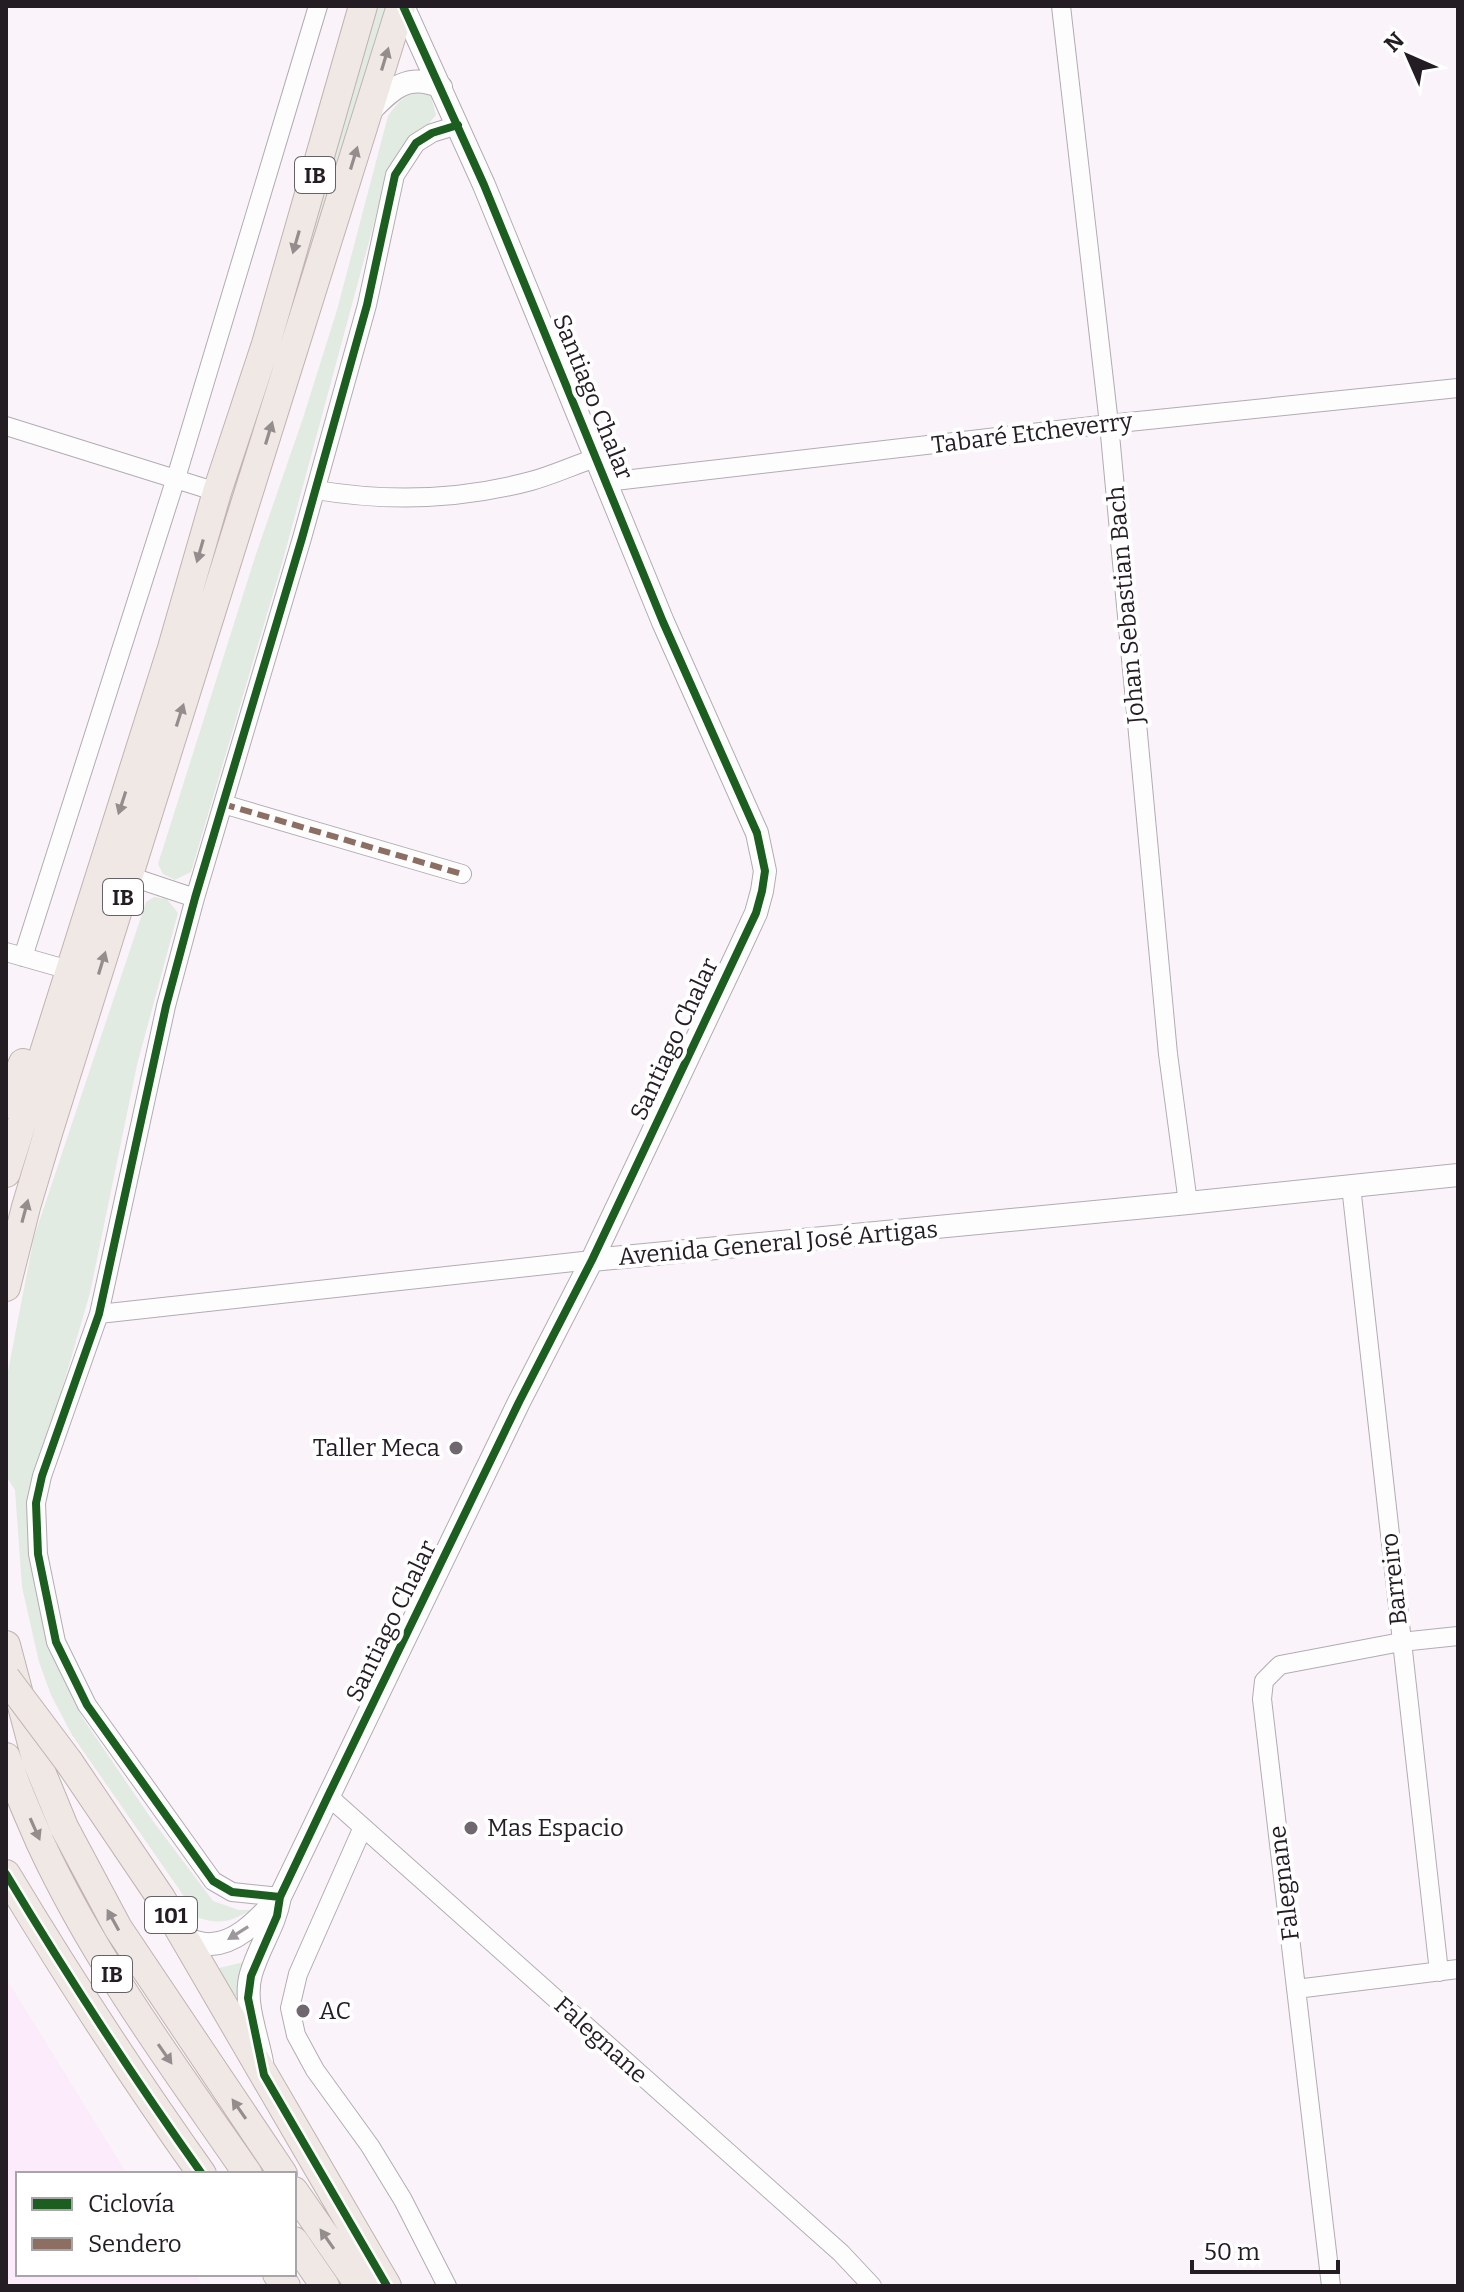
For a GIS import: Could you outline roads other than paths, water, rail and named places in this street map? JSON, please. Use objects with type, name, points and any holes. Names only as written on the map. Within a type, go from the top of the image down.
[{"type":"highway","name":"IB","points":[[6,1173],[172,648],[217,492],[266,344],[363,6]]},
{"type":"highway","name":"IB","points":[[6,1287],[41,1156],[402,6]]},
{"type":"highway","points":[[6,1104],[43,1003],[67,976]]},
{"type":"highway","name":"IB","points":[[6,1645],[36,1759],[64,1827],[118,1928],[282,2172]]},
{"type":"highway","name":"101","points":[[6,1678],[69,1762],[161,1898],[387,2286]]},
{"type":"highway","name":"IB","points":[[6,1757],[56,1877],[94,1944],[139,2016],[247,2172]]},
{"type":"highway","points":[[6,1874],[95,2018],[201,2172]]},
{"type":"highway","points":[[296,2194],[360,2286]]},
{"type":"highway","points":[[296,2244],[325,2286]]},
{"type":"street","points":[[67,976],[14,954],[176,478],[318,6]]},
{"type":"street","name":"Santiago Chalar","points":[[264,2075],[248,1998],[251,1976],[277,1916],[280,1897],[505,1430],[592,1260],[756,913],[765,871],[757,833],[663,622],[458,125],[402,6]]},
{"type":"street","name":"Johan Sebastian Bach","points":[[1061,6],[1109,424],[1168,1054],[1188,1203]]},
{"type":"street","points":[[369,112],[386,95],[406,82],[428,81],[441,87]]},
{"type":"street","points":[[280,1897],[232,1892],[213,1881],[87,1705],[56,1642],[38,1554],[36,1503],[42,1476],[99,1314],[166,1006],[367,305],[395,175],[416,143],[432,133],[458,125]]},
{"type":"street","name":"Tabaré Etcheverry","points":[[606,482],[1109,424],[1458,388]]},
{"type":"street","points":[[6,426],[217,492]]},
{"type":"street","points":[[316,490],[389,498],[440,497],[493,490],[596,458]]},
{"type":"street","points":[[223,804],[462,874]]},
{"type":"street","points":[[129,876],[195,898]]},
{"type":"street","name":"Avenida General José Artigas","points":[[99,1314],[592,1260],[1458,1175]]},
{"type":"street","name":"Barreiro","points":[[1351,1186],[1439,1972]]},
{"type":"street","name":"Falegnane","points":[[1331,2286],[1262,1699],[1264,1681],[1280,1665],[1401,1642],[1458,1636]]},
{"type":"street","name":"Falegnane","points":[[328,1796],[841,2253],[872,2286]]},
{"type":"street","points":[[363,1827],[298,1974],[290,2008],[296,2035],[315,2070],[370,2146],[403,2200],[447,2286]]},
{"type":"street","name":"Santiago Chalar","points":[[186,1940],[211,1944],[229,1940],[249,1927],[280,1897]]},
{"type":"street","points":[[1296,1989],[1458,1969]]},
{"type":"place","name":"Taller Meca","points":[[456,1448]]},
{"type":"place","name":"Mas Espacio","points":[[471,1828]]},
{"type":"place","name":"AC","points":[[303,2011]]}]
